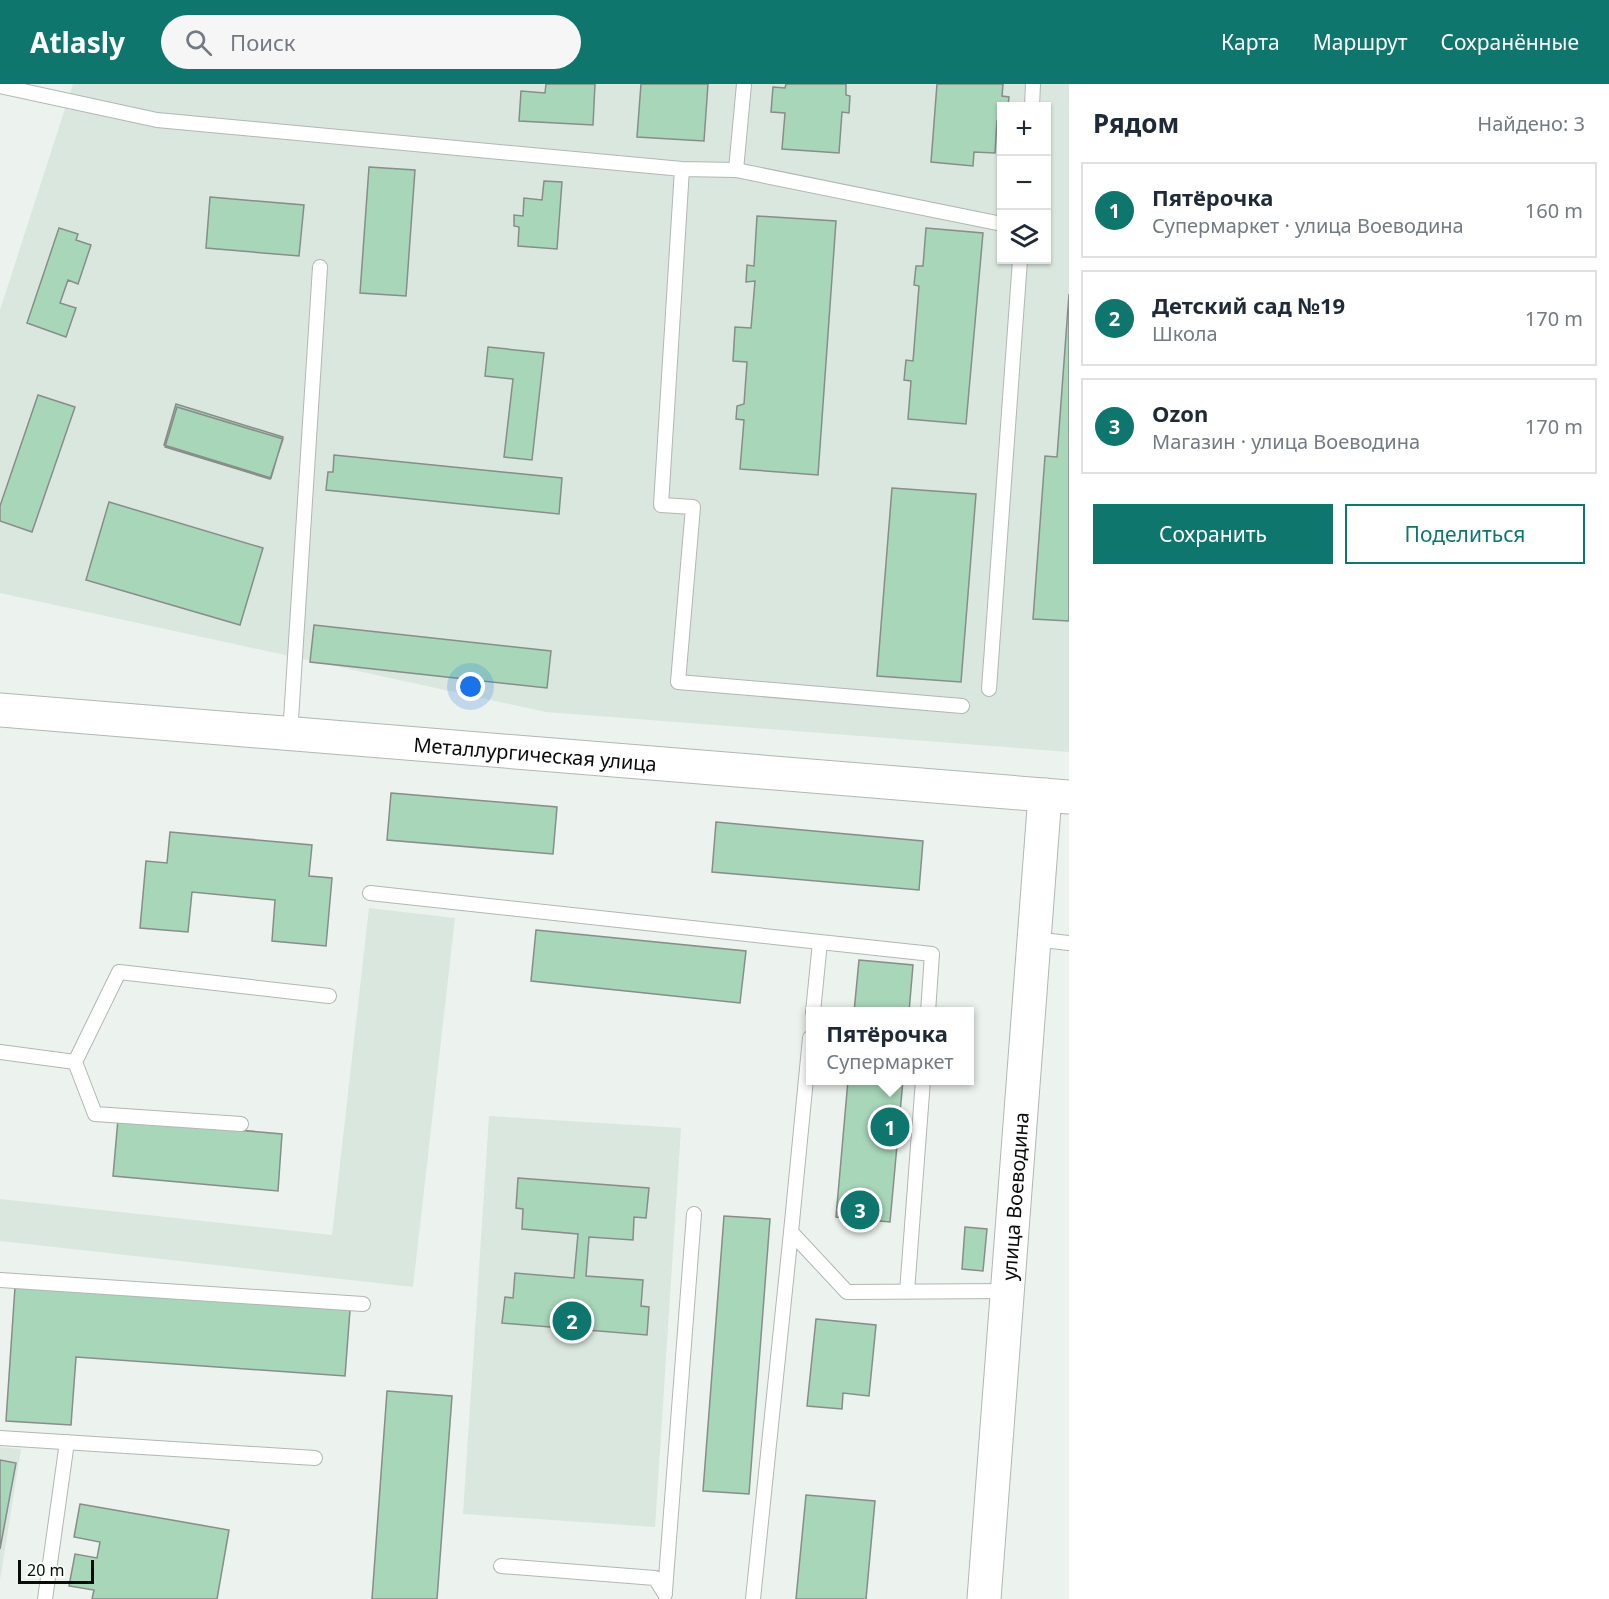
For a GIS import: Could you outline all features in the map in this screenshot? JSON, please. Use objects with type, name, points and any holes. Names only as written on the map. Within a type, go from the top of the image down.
[{"type":"street","name":"Металлургическая улица","points":[[0,710],[1057,796]]},
{"type":"street","name":"улица Воеводина","points":[[984,1599],[1034,939],[1057,796]]},
{"type":"lane","points":[[736,170],[744,84]]},
{"type":"lane","points":[[1032,102],[1034,84]]},
{"type":"lane","points":[[0,86],[157,120],[682,169],[736,170],[997,223]]},
{"type":"lane","points":[[682,169],[661,505],[693,507],[678,682],[962,706]]},
{"type":"lane","points":[[988,689],[1020,264]]},
{"type":"lane","points":[[290,735],[320,267]]},
{"type":"lane","points":[[370,893],[933,954],[928,1007]]},
{"type":"lane","points":[[1034,939],[1069,943]]},
{"type":"lane","points":[[813,1007],[820,942]]},
{"type":"lane","points":[[241,1124],[95,1114],[75,1062],[119,972],[329,996]]},
{"type":"lane","points":[[0,1052],[75,1062]]},
{"type":"lane","points":[[753,1599],[806,1079]]},
{"type":"lane","points":[[907,1292],[923,1085]]},
{"type":"lane","points":[[665,1595],[694,1214]]},
{"type":"lane","points":[[791,1232],[847,1292],[1008,1291]]},
{"type":"lane","points":[[0,1280],[363,1304]]},
{"type":"lane","points":[[0,1438],[315,1458]]},
{"type":"lane","points":[[45,1599],[67,1442]]},
{"type":"lane","points":[[501,1566],[655,1578],[665,1595]]},
{"type":"shaded area","points":[[73,84],[1069,84],[1069,752],[546,712],[0,593],[0,310]]},
{"type":"shaded area","points":[[369,908],[455,918],[413,1287],[0,1241],[0,1199],[332,1235]]},
{"type":"shaded area","points":[[489,1116],[681,1128],[655,1527],[463,1514]]},
{"type":"shaded area","points":[[0,1447],[21,1449],[0,1580]]},
{"type":"building","points":[[546,84],[595,84],[593,125],[519,121],[521,91],[545,93]]},
{"type":"building","points":[[641,84],[708,84],[704,141],[637,137]]},
{"type":"building","points":[[786,84],[846,84],[846,95],[850,96],[849,113],[842,112],[839,153],[782,149],[785,113],[771,112],[773,87],[785,88]]},
{"type":"building","points":[[937,84],[1003,84],[1002,96],[1009,97],[1008,102],[997,102],[995,153],[974,152],[973,166],[931,162]]},
{"type":"building","points":[[369,167],[415,170],[406,296],[360,293]]},
{"type":"building","points":[[544,181],[562,182],[557,249],[518,246],[519,227],[514,226],[514,215],[523,216],[524,198],[542,200]]},
{"type":"building","points":[[210,197],[304,205],[299,256],[206,248]]},
{"type":"building","points":[[757,216],[836,221],[818,475],[740,469],[744,420],[736,419],[737,406],[744,404],[747,362],[733,361],[735,327],[751,328],[755,281],[746,282],[747,265],[754,266]]},
{"type":"building","points":[[59,228],[78,234],[76,240],[91,245],[78,284],[68,280],[60,303],[76,308],[66,337],[27,323]]},
{"type":"building","points":[[926,228],[983,233],[966,424],[908,419],[911,381],[904,380],[906,360],[913,361],[919,286],[914,285],[916,266],[923,266]]},
{"type":"building","points":[[1069,294],[1069,621],[1033,619],[1045,456],[1057,457]]},
{"type":"building","points":[[488,347],[544,353],[532,460],[504,457],[513,379],[485,376]]},
{"type":"building","points":[[38,395],[75,407],[32,532],[0,521],[0,506]]},
{"type":"building","points":[[176,404],[283,437],[271,478],[164,445]]},
{"type":"building","points":[[177,407],[283,439],[270,479],[165,447]]},
{"type":"building","points":[[334,455],[562,478],[559,514],[326,490],[328,472],[333,472]]},
{"type":"building","points":[[892,488],[976,494],[961,682],[877,676]]},
{"type":"building","points":[[109,502],[263,548],[240,625],[86,580]]},
{"type":"building","points":[[314,625],[551,651],[547,688],[310,662]]},
{"type":"building","points":[[391,793],[557,807],[553,854],[387,840]]},
{"type":"building","points":[[716,822],[923,841],[919,890],[712,872]]},
{"type":"building","points":[[170,832],[312,845],[309,876],[332,878],[326,946],[272,941],[275,900],[192,892],[188,932],[140,928],[146,861],[167,863]]},
{"type":"building","points":[[536,930],[746,951],[740,1003],[531,981]]},
{"type":"building","points":[[859,960],[913,965],[909,1007],[854,1007]]},
{"type":"building","points":[[848,1085],[903,1085],[890,1222],[836,1217]]},
{"type":"building","points":[[118,1119],[282,1134],[278,1191],[113,1176]]},
{"type":"building","points":[[518,1178],[649,1188],[646,1218],[634,1217],[633,1240],[589,1237],[586,1276],[643,1280],[641,1306],[649,1307],[647,1335],[502,1323],[505,1297],[513,1298],[515,1273],[574,1278],[578,1234],[522,1229],[523,1209],[516,1208]]},
{"type":"building","points":[[724,1216],[770,1219],[749,1494],[703,1491]]},
{"type":"building","points":[[965,1227],[987,1229],[983,1271],[962,1269]]},
{"type":"building","points":[[15,1287],[350,1310],[345,1376],[76,1357],[71,1425],[6,1421]]},
{"type":"building","points":[[816,1319],[876,1325],[869,1396],[843,1393],[842,1409],[807,1406]]},
{"type":"building","points":[[387,1391],[452,1396],[437,1599],[372,1599]]},
{"type":"building","points":[[0,1460],[16,1463],[0,1549]]},
{"type":"building","points":[[806,1495],[875,1501],[866,1599],[796,1599]]},
{"type":"building","points":[[80,1504],[229,1530],[217,1599],[92,1599],[94,1590],[69,1586],[75,1554],[97,1558],[100,1542],[74,1537]]},
{"type":"place","name":"Пятёрочка","points":[[890,1127]]},
{"type":"place","name":"Ozon","points":[[860,1210]]},
{"type":"place","name":"Детский сад №19","points":[[572,1321]]}]
